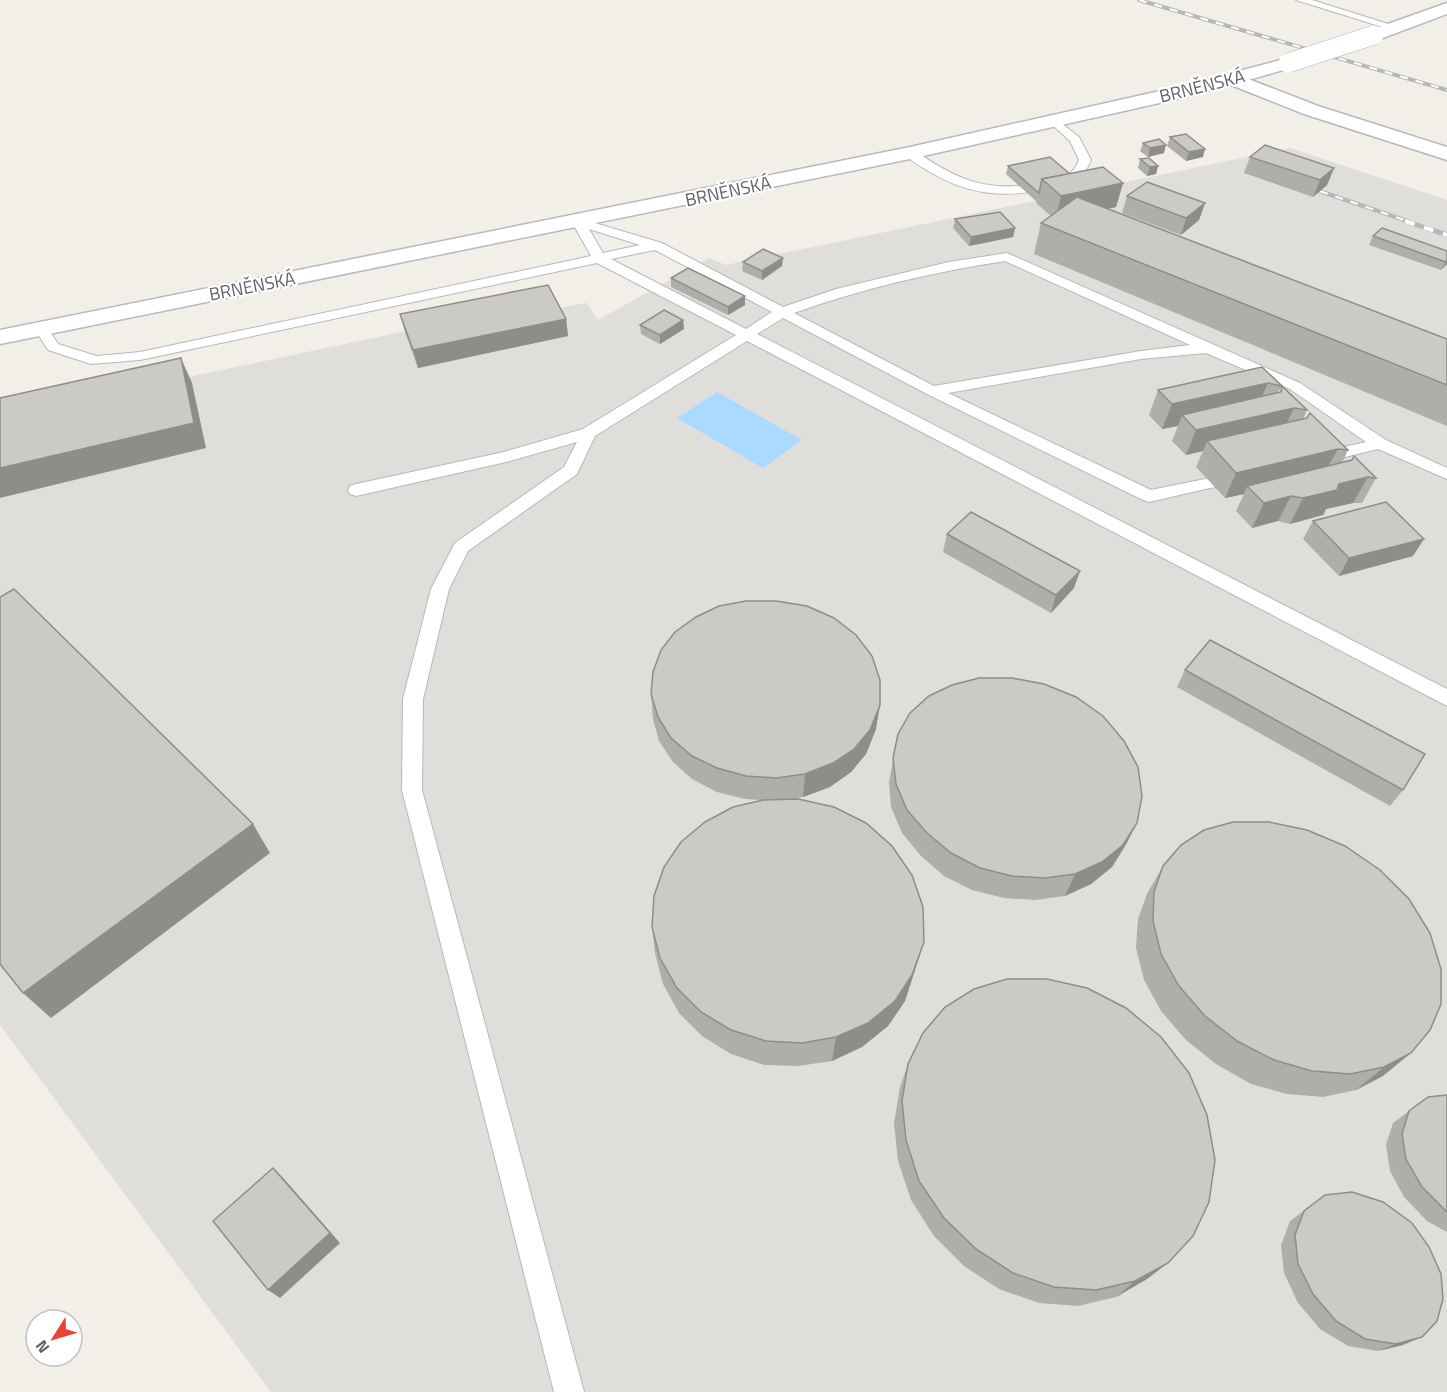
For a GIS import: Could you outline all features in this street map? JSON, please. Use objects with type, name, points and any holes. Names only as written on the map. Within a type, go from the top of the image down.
[{"type":"street","name":"BRNĚNSKÁ","points":[[0,337],[578,222],[910,153],[1233,79],[1396,28],[1447,9]]},
{"type":"street","points":[[1233,79],[1311,110],[1447,154]]},
{"type":"lane","points":[[1301,0],[1396,28]]},
{"type":"lane","points":[[910,153],[935,171],[970,187],[998,192],[1022,191],[1069,181],[1081,173],[1085,160],[1075,139],[1053,120]]},
{"type":"lane","points":[[578,222],[657,246],[932,391],[1149,496],[1210,483]]},
{"type":"lane","points":[[578,222],[600,259],[1447,698]]},
{"type":"lane","points":[[41,328],[53,347],[96,361],[141,356],[657,246]]},
{"type":"lane","points":[[356,490],[506,457],[589,433],[783,312],[836,293],[949,266],[1006,257],[1295,386],[1380,444],[1447,474]]},
{"type":"lane","points":[[932,391],[1141,355],[1208,348]]},
{"type":"lane","points":[[569,1392],[412,790],[413,699],[440,590],[461,547],[572,470],[589,433]]},
{"type":"lane","points":[[1318,459],[1380,444]]},
{"type":"shaded area","points":[[1290,148],[1447,200],[1447,1392],[271,1392],[0,1025],[0,417],[552,300],[558,308],[587,303],[598,320],[709,258],[726,265]]},
{"type":"water","points":[[717,392],[802,440],[763,468],[677,418]]},
{"type":"building","points":[[1186,134],[1205,149],[1189,152],[1170,137]]},
{"type":"building","points":[[1159,139],[1166,145],[1150,148],[1143,143]]},
{"type":"building","points":[[1265,145],[1334,168],[1320,180],[1250,157]]},
{"type":"building","points":[[1050,157],[1070,174],[1042,179],[1039,193],[1008,166]]},
{"type":"building","points":[[1149,158],[1158,166],[1150,167],[1140,159]]},
{"type":"building","points":[[1103,167],[1123,183],[1061,196],[1042,179]]},
{"type":"building","points":[[1147,182],[1205,203],[1186,218],[1127,196]]},
{"type":"building","points":[[1077,197],[1447,339],[1447,385],[1041,223]]},
{"type":"building","points":[[1000,212],[1015,228],[971,237],[955,219]]},
{"type":"building","points":[[1382,228],[1447,251],[1446,262],[1373,236]]},
{"type":"building","points":[[763,249],[783,258],[762,271],[743,262]]},
{"type":"building","points":[[688,268],[745,296],[728,307],[671,278]]},
{"type":"building","points":[[548,285],[566,319],[413,350],[400,314]]},
{"type":"building","points":[[664,310],[683,320],[660,335],[640,325]]},
{"type":"building","points":[[181,358],[194,423],[0,468],[0,398]]},
{"type":"building","points":[[1262,367],[1282,386],[1268,383],[1172,404],[1158,390]]},
{"type":"building","points":[[1282,386],[1307,410],[1294,408],[1196,430],[1182,415],[1281,392]]},
{"type":"building","points":[[1310,413],[1348,450],[1338,449],[1236,473],[1207,441],[1307,418]]},
{"type":"building","points":[[1354,456],[1376,478],[1368,477],[1339,484],[1337,490],[1303,498],[1291,496],[1264,503],[1247,486],[1352,460]]},
{"type":"building","points":[[1386,502],[1424,539],[1349,558],[1313,521]]},
{"type":"building","points":[[971,512],[1080,571],[1056,595],[947,534]]},
{"type":"building","points":[[14,589],[253,824],[23,993],[0,964],[0,597]]},
{"type":"building","points":[[746,601],[776,601],[807,606],[834,618],[856,635],[872,656],[880,680],[880,705],[870,730],[854,749],[833,763],[805,774],[776,778],[746,776],[717,768],[692,756],[671,738],[658,717],[651,694],[653,672],[661,650],[675,632],[696,617],[719,606]]},
{"type":"building","points":[[1210,640],[1425,754],[1403,790],[1185,670]]},
{"type":"building","points":[[979,678],[1012,678],[1044,684],[1076,697],[1103,716],[1124,741],[1138,767],[1142,796],[1137,823],[1123,845],[1102,862],[1075,874],[1045,878],[1012,876],[980,868],[951,853],[927,833],[907,810],[896,784],[893,758],[898,734],[910,713],[929,696],[952,685]]},
{"type":"building","points":[[798,799],[834,807],[866,823],[892,846],[912,875],[923,907],[924,942],[912,975],[895,1001],[868,1023],[836,1037],[802,1043],[766,1041],[731,1030],[701,1012],[677,988],[660,958],[652,927],[654,896],[664,867],[681,842],[705,822],[733,807],[763,800]]},
{"type":"building","points":[[1233,822],[1269,822],[1307,830],[1345,846],[1380,870],[1409,899],[1430,933],[1441,969],[1441,1004],[1430,1030],[1411,1053],[1384,1067],[1350,1074],[1312,1071],[1274,1060],[1237,1041],[1205,1016],[1179,986],[1161,954],[1153,921],[1154,892],[1163,866],[1181,845],[1204,830]]},
{"type":"building","points":[[1007,979],[1047,979],[1087,988],[1126,1008],[1161,1037],[1189,1073],[1207,1115],[1215,1160],[1209,1202],[1193,1236],[1168,1263],[1135,1281],[1096,1290],[1054,1287],[1013,1273],[976,1249],[944,1218],[919,1181],[906,1140],[902,1101],[908,1064],[923,1033],[945,1007],[974,989]]},
{"type":"building","points":[[1447,1095],[1447,1212],[1422,1187],[1406,1159],[1402,1134],[1409,1111],[1428,1097]]},
{"type":"building","points":[[273,1168],[330,1233],[268,1290],[213,1221]]},
{"type":"building","points":[[1352,1192],[1383,1202],[1412,1223],[1429,1247],[1441,1274],[1443,1299],[1437,1321],[1422,1337],[1396,1344],[1365,1339],[1336,1321],[1313,1294],[1298,1264],[1295,1235],[1304,1211],[1325,1195]]},
{"type":"railway","points":[[1139,0],[1447,90]]},
{"type":"railway","points":[[1305,186],[1410,222]]},
{"type":"railway","points":[[1405,221],[1447,235]]}]
